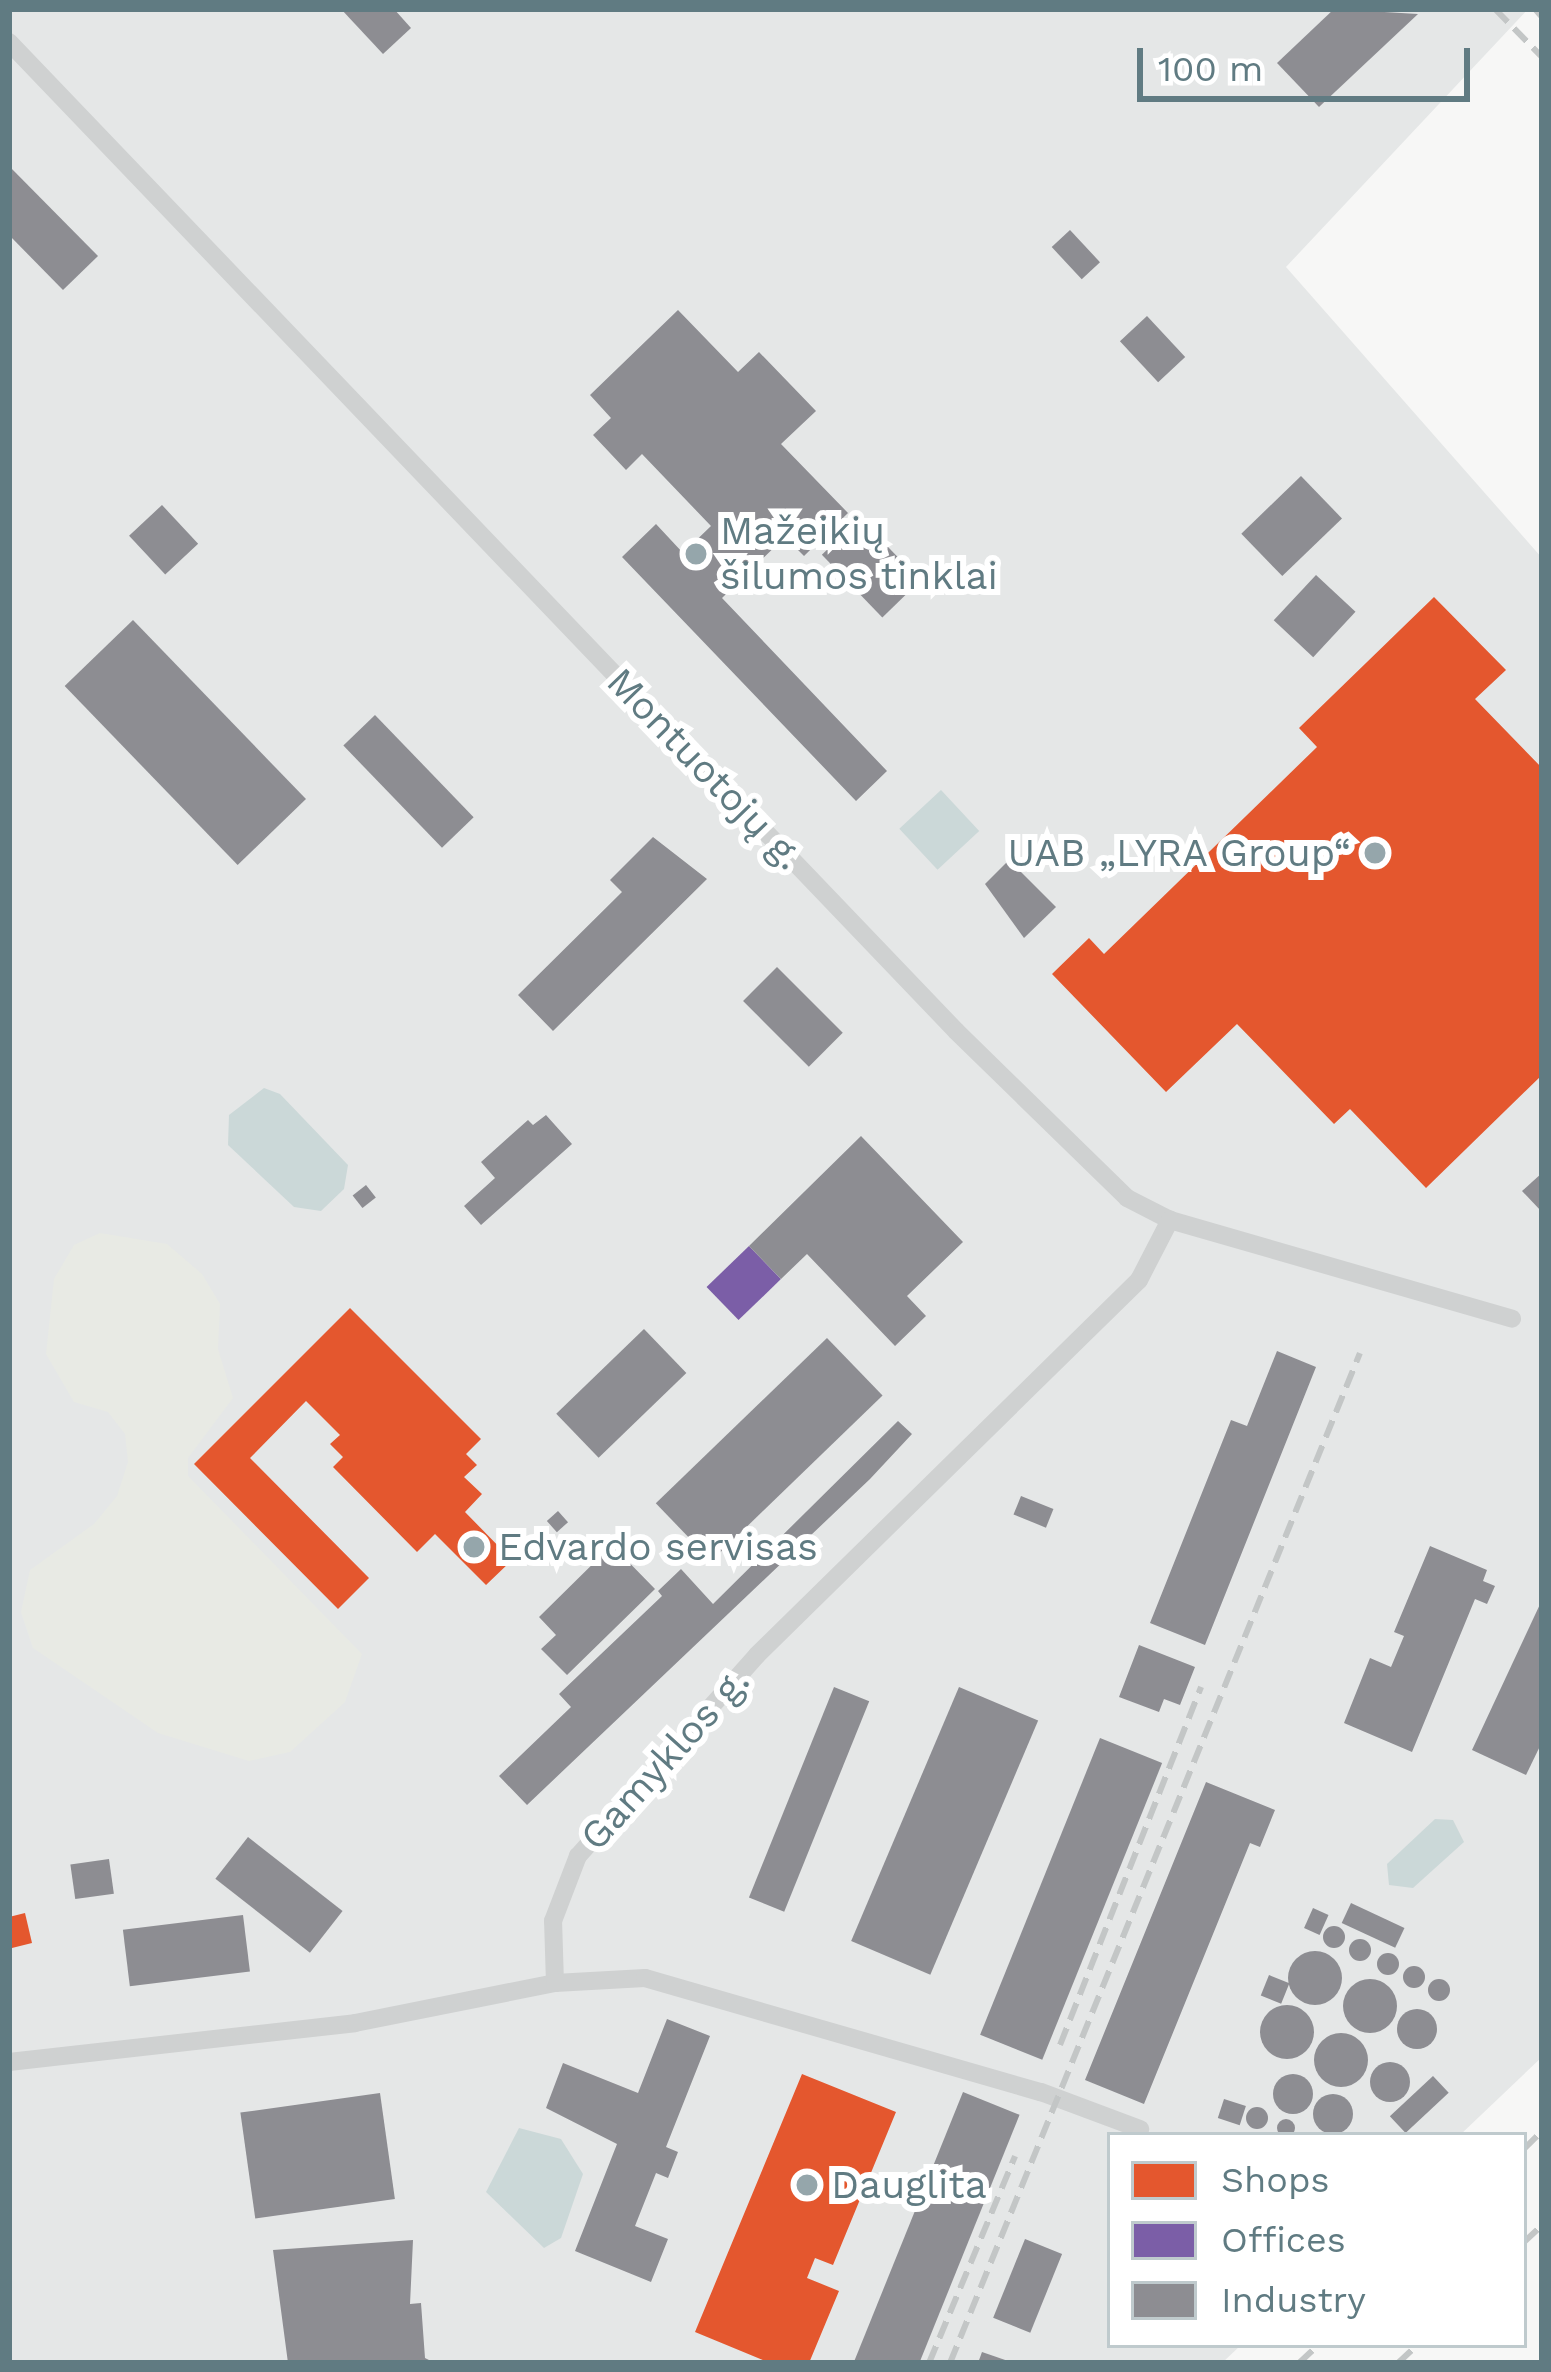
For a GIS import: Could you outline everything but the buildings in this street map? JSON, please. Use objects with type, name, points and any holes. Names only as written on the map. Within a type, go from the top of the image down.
[{"type":"street","name":"Montuotojų g.","points":[[9,42],[956,1031],[1127,1198],[1170,1220],[1513,1319]]},
{"type":"street","name":"Gamyklos g.","points":[[555,1983],[557,1899],[586,1845],[757,1655],[1139,1280],[1170,1220]]},
{"type":"street","points":[[9,2062],[374,2020],[555,1983],[645,1978],[686,1985],[1140,2128]]},
{"type":"shaded area","points":[[9,9],[1528,9],[1286,267],[1542,558],[1542,2057],[1463,2132],[1107,2132],[1107,2348],[1238,2348],[1222,2363],[9,2363]]},
{"type":"shaded area","points":[[941,790],[979,831],[938,870],[899,829]]},
{"type":"shaded area","points":[[264,1088],[280,1094],[348,1165],[344,1189],[321,1211],[294,1207],[228,1145],[229,1115]]},
{"type":"shaded area","points":[[100,1233],[167,1244],[202,1274],[220,1304],[218,1349],[233,1398],[188,1458],[188,1476],[362,1654],[345,1702],[290,1752],[249,1761],[158,1733],[33,1648],[21,1612],[30,1570],[94,1524],[117,1496],[128,1462],[125,1434],[108,1412],[74,1402],[46,1354],[54,1279],[74,1245]]},
{"type":"shaded area","points":[[1435,1819],[1453,1820],[1464,1842],[1413,1888],[1389,1885],[1387,1864]]},
{"type":"shaded area","points":[[519,2128],[561,2139],[583,2174],[561,2238],[544,2248],[486,2192]]},
{"type":"railway","points":[[1495,9],[1542,57]]},
{"type":"railway","points":[[1535,9],[1542,17]]},
{"type":"railway","points":[[950,2363],[1360,1353]]},
{"type":"railway","points":[[1060,2045],[1201,1687]]},
{"type":"railway","points":[[1527,2146],[1542,2131]]},
{"type":"railway","points":[[929,2363],[1015,2156]]},
{"type":"railway","points":[[1527,2239],[1542,2225]]},
{"type":"railway","points":[[1299,2363],[1315,2348]]},
{"type":"railway","points":[[1398,2363],[1414,2348]]},
{"type":"place","name":"Mažeikių šilumos tinklai","points":[[696,554]]},
{"type":"place","name":"UAB „LYRA Group“","points":[[1375,853]]},
{"type":"place","name":"Edvardo servisas","points":[[474,1547]]},
{"type":"place","name":"Dauglita","points":[[807,2185]]}]
